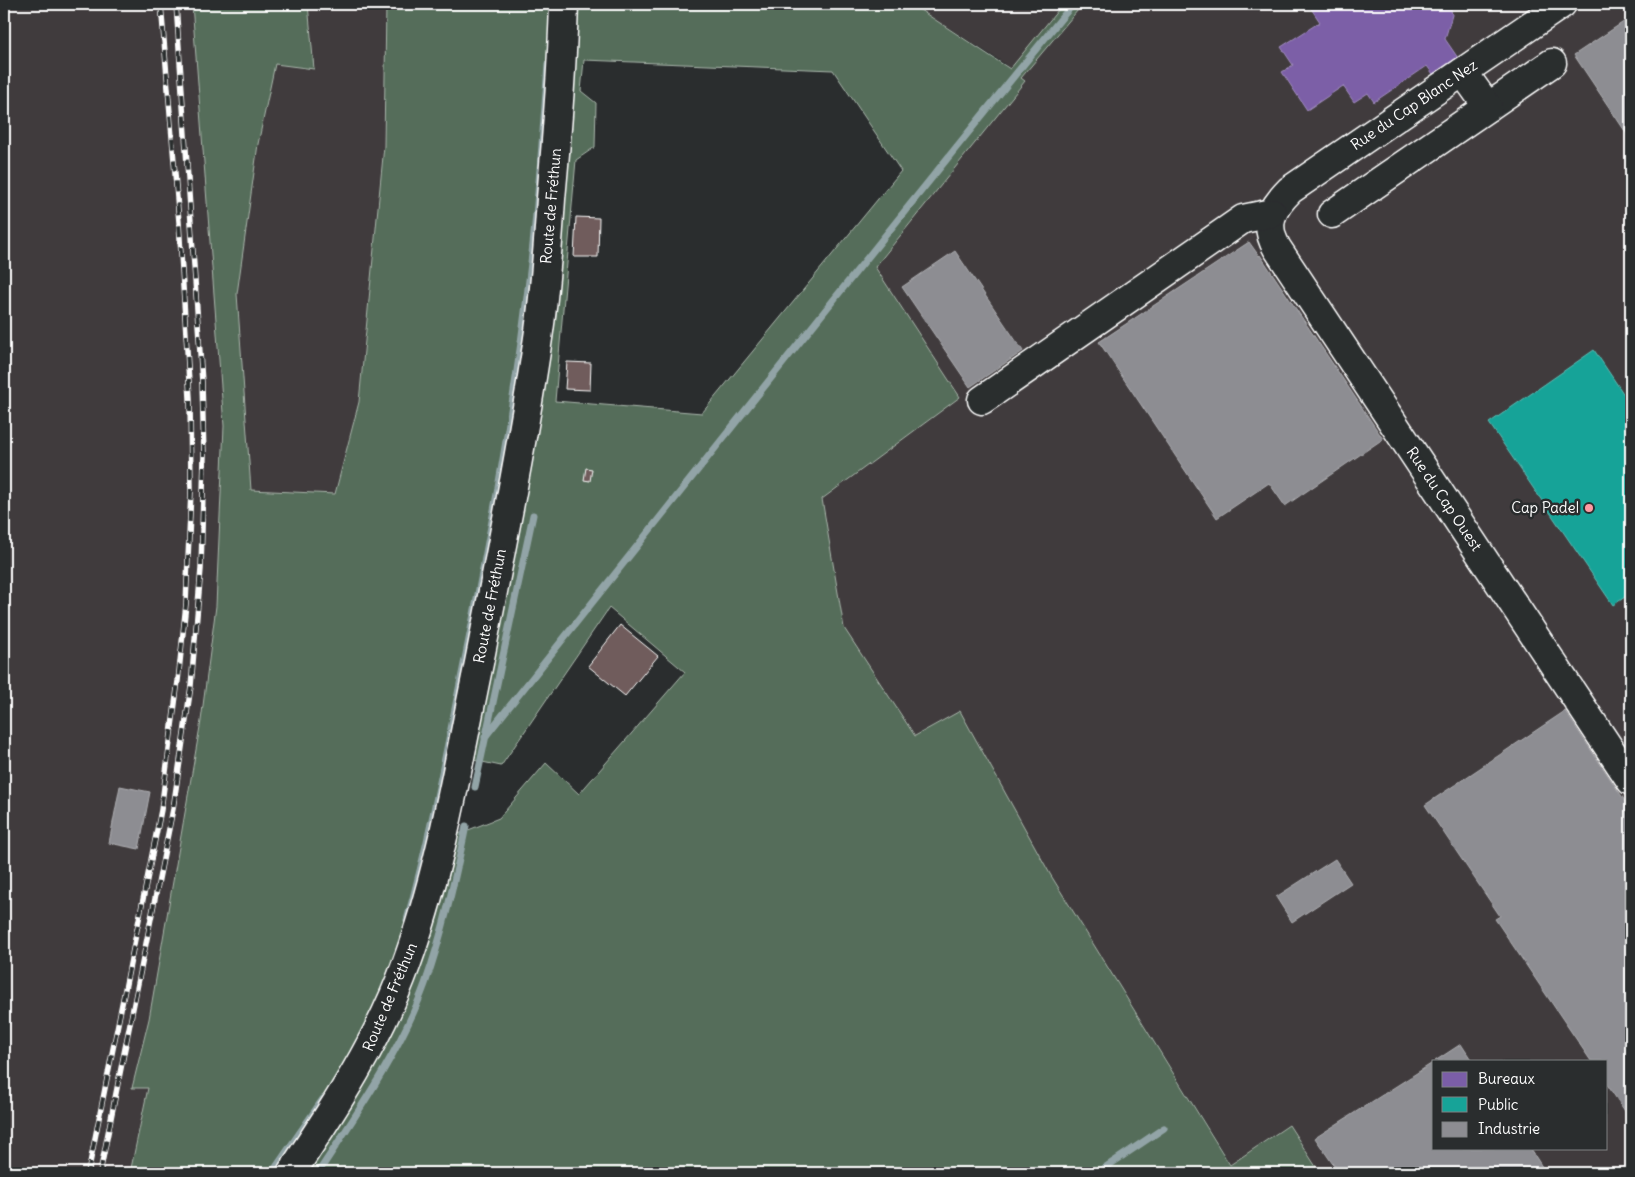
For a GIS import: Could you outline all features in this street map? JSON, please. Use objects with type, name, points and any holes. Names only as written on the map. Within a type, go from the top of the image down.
[{"type":"street","name":"Route de Fréthun","points":[[291,1173],[360,1065],[397,989],[423,913],[450,804],[494,589],[538,336],[558,121],[564,4]]},
{"type":"street","name":"Rue du Cap Blanc Nez","points":[[1272,213],[1276,205],[1290,190],[1463,72],[1550,6]]},
{"type":"street","points":[[1332,214],[1552,63]]},
{"type":"street","points":[[1463,72],[1488,108]]},
{"type":"street","points":[[982,400],[1243,219],[1272,213]]},
{"type":"street","name":"Rue du Cap Ouest","points":[[1272,213],[1270,232],[1277,248],[1631,781]]},
{"type":"shaded area","points":[[4,4],[386,4],[384,146],[359,402],[335,494],[251,491],[162,1023],[130,1173],[4,1173]]},
{"type":"shaded area","points":[[911,4],[1631,4],[1631,1173],[1320,1173],[1289,1125],[1231,1165],[1050,874],[960,712],[915,736],[844,628],[822,499],[960,397],[875,267],[1024,81],[1002,62]]},
{"type":"green space","points":[[192,4],[308,4],[314,69],[275,64],[258,144],[237,294],[251,490],[335,494],[359,402],[384,146],[386,4],[911,4],[1010,69],[1063,4],[1083,4],[1021,78],[1025,81],[875,267],[960,397],[822,499],[844,628],[915,736],[960,711],[1050,874],[1230,1165],[1289,1125],[1320,1173],[130,1173],[148,1088],[132,1088],[149,1019],[201,721],[216,606],[224,426]],"holes":[[[584,60],[833,70],[901,171],[702,413],[555,401],[576,160],[595,147],[596,103],[581,91]],[[609,608],[685,672],[579,794],[546,763],[499,818],[453,836],[473,760],[501,766]]]},
{"type":"building: Bureaux","points":[[1308,4],[1450,4],[1452,15],[1445,39],[1458,58],[1433,74],[1427,66],[1374,102],[1368,93],[1354,102],[1343,86],[1307,110],[1282,72],[1293,65],[1281,47],[1320,22]]},
{"type":"building: Public","name":"Cap Padel","points":[[1594,350],[1631,405],[1631,593],[1613,605],[1489,423]]},
{"type":"building: Industrie","points":[[1631,17],[1631,140],[1574,55]]},
{"type":"building: Industrie","points":[[1249,242],[1260,255],[1383,439],[1285,506],[1269,483],[1217,518],[1099,342]]},
{"type":"building: Industrie","points":[[955,251],[1023,351],[970,387],[902,287]]},
{"type":"building: Industrie","points":[[1565,711],[1631,810],[1631,1120],[1608,1086],[1608,1060],[1590,1060],[1495,919],[1500,916],[1425,805]]},
{"type":"building: Industrie","points":[[120,786],[150,792],[139,849],[109,843]]},
{"type":"building: Industrie","points":[[1335,859],[1351,883],[1292,922],[1276,897]]},
{"type":"building: Industrie","points":[[1461,1044],[1471,1060],[1437,1060]]},
{"type":"building: Industrie","points":[[1432,1063],[1432,1150],[1531,1150],[1546,1173],[1339,1173],[1315,1138]]},
{"type":"building: Autres","points":[[576,217],[599,218],[598,257],[574,257]]},
{"type":"building: Autres","points":[[567,362],[591,363],[590,390],[565,389]]},
{"type":"building: Autres","points":[[586,468],[592,469],[590,481],[584,480]]},
{"type":"building: Autres","points":[[620,625],[658,656],[625,696],[588,666]]},
{"type":"waterway","points":[[485,737],[851,278],[1073,4]]},
{"type":"waterway","points":[[407,920],[444,764],[481,580],[505,447],[529,281],[548,64]]},
{"type":"waterway","points":[[475,787],[533,515]]},
{"type":"waterway","points":[[318,1173],[377,1082],[415,1009],[443,926],[466,826]]},
{"type":"waterway","points":[[272,1173],[323,1099]]},
{"type":"waterway","points":[[1097,1173],[1164,1128]]},
{"type":"railway","points":[[88,1173],[161,810],[186,604],[191,491],[190,398],[179,222],[161,4]]},
{"type":"railway","points":[[100,1173],[173,809],[191,686],[201,569],[204,456],[202,382],[176,4]]},
{"type":"place","name":"Cap Padel","points":[[1589,508]]}]
